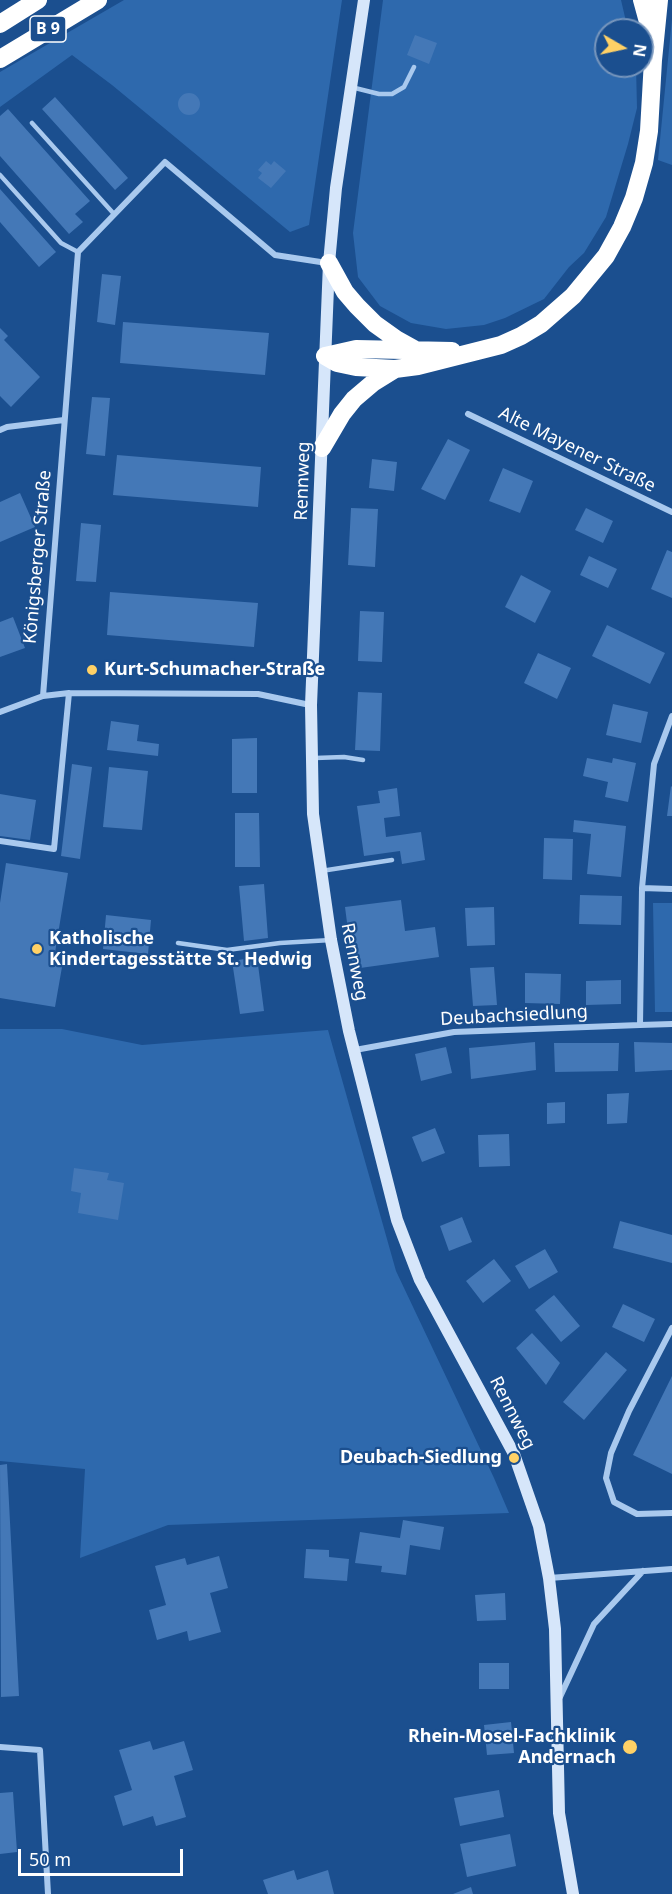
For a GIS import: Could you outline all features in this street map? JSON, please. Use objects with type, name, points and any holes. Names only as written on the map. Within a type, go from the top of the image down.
[{"type":"highway","name":"B 9","points":[[0,24],[38,0]]},
{"type":"highway","name":"B 9","points":[[0,59],[98,0]]},
{"type":"highway","points":[[642,0],[647,18]]},
{"type":"highway","points":[[654,50],[659,0]]},
{"type":"highway","points":[[325,356],[337,363],[356,367],[395,369],[418,366],[479,352],[511,341],[541,324],[573,296],[606,256],[622,227],[634,198],[644,163],[649,131],[652,78]]},
{"type":"highway","points":[[329,263],[345,292],[369,318],[396,339],[418,351]]},
{"type":"highway","points":[[325,356],[356,350],[479,352]]},
{"type":"highway","points":[[322,448],[342,414],[354,399],[374,382],[395,369]]},
{"type":"street","name":"Rennweg","points":[[363,0],[336,188],[329,263],[311,705],[313,814],[331,940],[354,1050],[397,1220],[413,1265],[514,1454],[538,1526],[549,1578],[555,1629],[559,1813],[573,1894]]},
{"type":"street","points":[[78,252],[165,162],[275,255],[329,263]]},
{"type":"street","name":"Königsberger Straße","points":[[42,696],[78,252]]},
{"type":"street","name":"Alte Mayener Straße","points":[[468,414],[672,513]]},
{"type":"street","points":[[0,430],[7,427],[64,420]]},
{"type":"street","points":[[0,841],[54,849],[69,693]]},
{"type":"street","points":[[0,712],[42,696],[69,693],[258,694],[311,705]]},
{"type":"street","points":[[640,1025],[642,888],[654,764],[672,716]]},
{"type":"street","points":[[642,888],[672,889]]},
{"type":"street","name":"Deubachsiedlung","points":[[354,1050],[454,1032],[672,1024]]},
{"type":"street","points":[[672,1328],[620,1432],[611,1453],[606,1478],[614,1502],[629,1510],[637,1514],[672,1513]]},
{"type":"street","points":[[549,1578],[672,1569]]},
{"type":"street","points":[[556,1706],[594,1624],[643,1571]]},
{"type":"street","points":[[0,1747],[40,1750],[48,1894]]},
{"type":"lane","points":[[351,87],[380,94],[392,94],[404,87],[414,66]]},
{"type":"lane","points":[[32,123],[114,213]]},
{"type":"lane","points":[[0,175],[62,243],[78,252]]},
{"type":"lane","points":[[312,758],[344,757],[363,760]]},
{"type":"lane","points":[[321,871],[392,860]]},
{"type":"lane","points":[[178,943],[227,950],[280,943],[331,940]]},
{"type":"shaded area","points":[[124,0],[342,0],[309,225],[290,232],[112,85],[72,55],[0,107],[0,72]]},
{"type":"shaded area","points":[[383,0],[621,0],[625,18],[594,18],[594,78],[636,78],[637,108],[628,144],[606,217],[584,253],[569,267],[544,299],[505,318],[484,325],[446,329],[411,323],[380,306],[358,277],[353,233]]},
{"type":"shaded area","points":[[672,19],[672,165],[658,160]]},
{"type":"shaded area","points":[[653,903],[672,903],[672,1012],[655,1012]]},
{"type":"shaded area","points":[[0,1029],[62,1029],[142,1045],[328,1030],[396,1271],[509,1513],[168,1525],[80,1558],[85,1469],[0,1461]]},
{"type":"building","points":[[415,35],[437,43],[429,64],[407,55]]},
{"type":"building","points":[[189,93],[199,100],[200,104],[193,114],[189,115],[179,108],[178,104],[185,94]]},
{"type":"building","points":[[55,97],[128,178],[115,190],[42,109]]},
{"type":"building","points":[[8,109],[90,201],[75,214],[83,222],[69,234],[0,156],[0,116]]},
{"type":"building","points":[[266,161],[271,165],[274,161],[286,171],[271,188],[258,178],[262,173],[258,170]]},
{"type":"building","points":[[0,189],[56,252],[39,267],[0,222]]},
{"type":"building","points":[[102,274],[121,276],[115,325],[97,322]]},
{"type":"building","points":[[123,322],[269,333],[265,375],[120,363]]},
{"type":"building","points":[[0,328],[8,336],[4,340],[40,377],[11,407],[0,396]]},
{"type":"building","points":[[92,397],[110,398],[105,456],[86,454]]},
{"type":"building","points":[[448,439],[470,450],[445,500],[421,489]]},
{"type":"building","points":[[117,455],[261,467],[258,507],[113,495]]},
{"type":"building","points":[[372,459],[397,462],[394,491],[369,488]]},
{"type":"building","points":[[503,468],[533,481],[520,513],[489,501]]},
{"type":"building","points":[[20,493],[35,527],[0,542],[0,502]]},
{"type":"building","points":[[351,508],[378,509],[375,567],[348,565]]},
{"type":"building","points":[[586,508],[613,521],[603,543],[575,530]]},
{"type":"building","points":[[81,523],[101,525],[96,582],[76,581]]},
{"type":"building","points":[[667,550],[672,552],[672,598],[651,589]]},
{"type":"building","points":[[589,556],[617,569],[608,588],[580,575]]},
{"type":"building","points":[[521,575],[551,591],[535,623],[505,607]]},
{"type":"building","points":[[110,592],[258,603],[254,647],[107,635]]},
{"type":"building","points":[[360,611],[384,612],[382,662],[358,661]]},
{"type":"building","points":[[13,617],[25,648],[0,657],[0,622]]},
{"type":"building","points":[[607,625],[665,653],[650,684],[592,656]]},
{"type":"building","points":[[538,653],[571,668],[557,699],[524,683]]},
{"type":"building","points":[[358,692],[382,693],[380,751],[355,750]]},
{"type":"building","points":[[613,704],[648,712],[641,743],[606,735]]},
{"type":"building","points":[[111,721],[139,725],[137,741],[159,744],[158,756],[107,750]]},
{"type":"building","points":[[257,738],[257,793],[232,793],[232,739]]},
{"type":"building","points":[[587,758],[612,763],[613,758],[636,763],[628,802],[605,797],[608,782],[583,776]]},
{"type":"building","points":[[72,764],[92,767],[80,859],[61,856]]},
{"type":"building","points":[[109,767],[148,771],[142,830],[103,827]]},
{"type":"building","points":[[671,786],[672,816],[667,816]]},
{"type":"building","points":[[397,788],[400,816],[384,818],[386,837],[421,832],[425,860],[402,864],[400,851],[364,856],[357,806],[380,803],[378,791]]},
{"type":"building","points":[[0,794],[36,800],[30,840],[0,836]]},
{"type":"building","points":[[235,813],[259,813],[260,867],[235,867]]},
{"type":"building","points":[[574,820],[626,826],[621,877],[587,874],[591,834],[573,832]]},
{"type":"building","points":[[544,838],[573,839],[572,880],[543,879]]},
{"type":"building","name":"Katholische Kindertagesstätte St. Hedwig","points":[[6,863],[68,873],[53,965],[62,967],[55,1007],[0,998],[0,903]]},
{"type":"building","points":[[264,884],[268,938],[244,941],[239,886]]},
{"type":"building","points":[[580,895],[622,896],[621,925],[579,924]]},
{"type":"building","points":[[401,900],[405,931],[435,927],[439,957],[353,969],[345,907]]},
{"type":"building","points":[[494,907],[495,945],[467,946],[465,908]]},
{"type":"building","points":[[106,915],[151,920],[148,954],[103,949]]},
{"type":"building","points":[[257,957],[264,1011],[240,1014],[232,961]]},
{"type":"building","points":[[494,967],[497,1005],[473,1006],[470,968]]},
{"type":"building","points":[[525,973],[561,974],[560,1004],[525,1003]]},
{"type":"building","points":[[621,980],[621,1004],[586,1005],[586,981]]},
{"type":"building","points":[[535,1042],[536,1070],[471,1079],[469,1048]]},
{"type":"building","points":[[634,1042],[672,1043],[672,1070],[635,1072]]},
{"type":"building","points":[[554,1043],[619,1043],[618,1071],[555,1072]]},
{"type":"building","points":[[446,1047],[452,1073],[421,1081],[415,1054]]},
{"type":"building","points":[[629,1093],[627,1123],[607,1124],[607,1094]]},
{"type":"building","points":[[565,1102],[565,1123],[547,1124],[547,1103]]},
{"type":"building","points":[[435,1128],[445,1153],[422,1162],[412,1137]]},
{"type":"building","points":[[509,1134],[510,1166],[479,1167],[478,1135]]},
{"type":"building","points":[[74,1168],[109,1173],[107,1180],[124,1183],[118,1220],[78,1213],[81,1193],[71,1191]]},
{"type":"building","points":[[462,1217],[472,1242],[449,1251],[440,1226]]},
{"type":"building","points":[[620,1221],[672,1235],[672,1263],[613,1248]]},
{"type":"building","points":[[545,1249],[558,1272],[529,1289],[515,1266]]},
{"type":"building","points":[[494,1259],[511,1281],[483,1303],[466,1281]]},
{"type":"building","points":[[554,1295],[580,1326],[561,1342],[535,1310]]},
{"type":"building","points":[[623,1304],[655,1319],[644,1342],[612,1327]]},
{"type":"building","points":[[532,1333],[560,1363],[546,1385],[516,1348]]},
{"type":"building","points":[[606,1352],[627,1370],[584,1420],[563,1402]]},
{"type":"building","points":[[672,1376],[672,1474],[633,1455]]},
{"type":"building","points":[[7,1464],[19,1696],[1,1697],[0,1465]]},
{"type":"building","points":[[403,1520],[444,1527],[440,1550],[410,1545],[406,1575],[381,1572],[382,1566],[355,1563],[360,1532],[400,1538]]},
{"type":"building","points":[[306,1549],[329,1550],[329,1557],[349,1559],[347,1581],[304,1578]]},
{"type":"building","points":[[219,1556],[228,1588],[210,1593],[221,1632],[189,1641],[187,1631],[157,1640],[149,1610],[166,1605],[155,1566],[185,1558],[187,1565]]},
{"type":"building","points":[[505,1593],[506,1620],[477,1621],[475,1595]]},
{"type":"building","points":[[479,1663],[509,1663],[509,1689],[479,1689]]},
{"type":"building","points":[[511,1722],[514,1753],[487,1755],[484,1725]]},
{"type":"building","points":[[150,1741],[153,1750],[184,1741],[193,1770],[174,1776],[186,1817],[156,1826],[153,1816],[123,1826],[114,1796],[132,1790],[119,1750]]},
{"type":"building","points":[[499,1790],[504,1817],[460,1826],[454,1798]]},
{"type":"building","points":[[13,1792],[17,1852],[0,1854],[0,1793]]},
{"type":"building","points":[[510,1834],[516,1866],[467,1877],[460,1844]]},
{"type":"building","points":[[294,1870],[297,1880],[328,1870],[334,1894],[268,1894],[263,1880]]},
{"type":"building","points":[[471,1887],[473,1894],[453,1894]]},
{"type":"place","name":"Kurt-Schumacher-Straße","points":[[92,670]]},
{"type":"place","name":"Katholische Kindertagesstätte St. Hedwig","points":[[37,949]]},
{"type":"place","name":"Deubach-Siedlung","points":[[514,1458]]},
{"type":"place","name":"Rhein-Mosel-Fachklinik Andernach","points":[[630,1747]]}]
